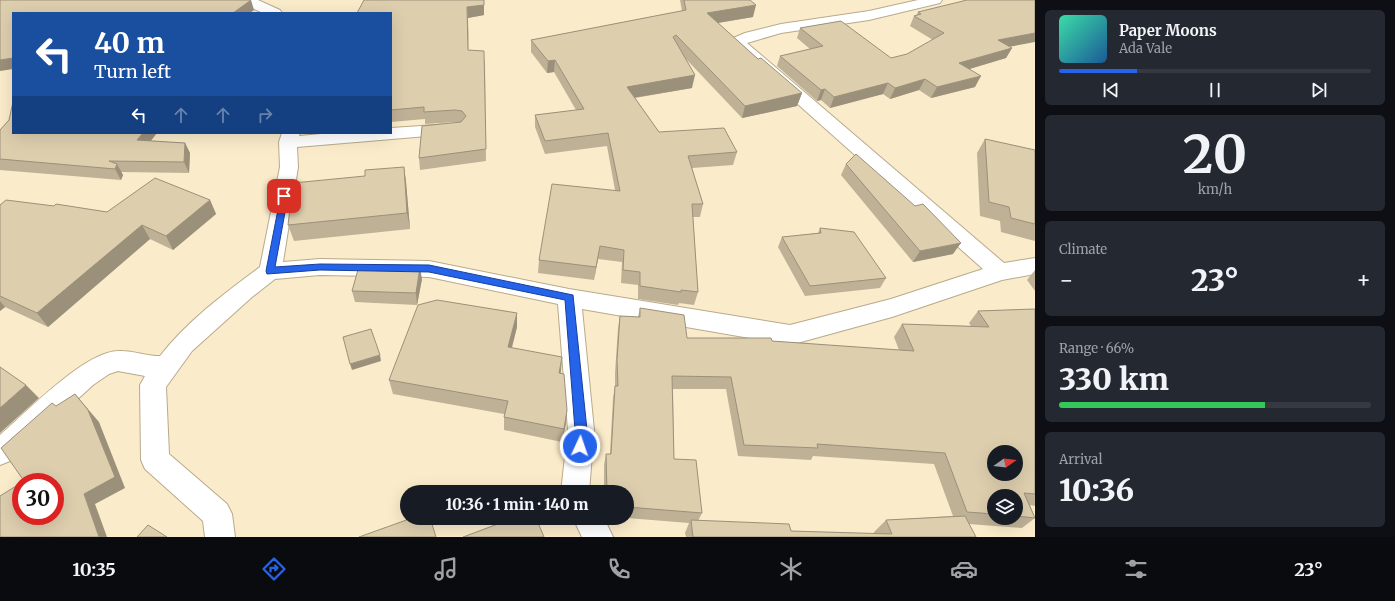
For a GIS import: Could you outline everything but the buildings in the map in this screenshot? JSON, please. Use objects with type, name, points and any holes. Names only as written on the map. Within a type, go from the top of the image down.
[{"type":"street","points":[[246,0],[273,12]]},
{"type":"street","points":[[935,0],[861,17],[799,26],[750,36],[736,42],[1000,272]]},
{"type":"street","points":[[392,132],[456,128]]},
{"type":"street","points":[[270,271],[289,166],[290,138],[356,134]]},
{"type":"street","points":[[220,537],[217,514],[155,460],[153,385],[183,344],[244,291],[270,271],[320,267],[429,269],[569,298],[790,335],[892,308],[1000,272],[1035,266]]},
{"type":"street","points":[[569,298],[581,430],[576,485]]},
{"type":"street","points":[[0,452],[84,378],[102,365],[118,361],[166,366]]},
{"type":"street","points":[[592,525],[598,537]]},
{"type":"route","points":[[284,196],[270,271],[320,267],[429,269],[569,298],[581,430],[580,446]]}]
